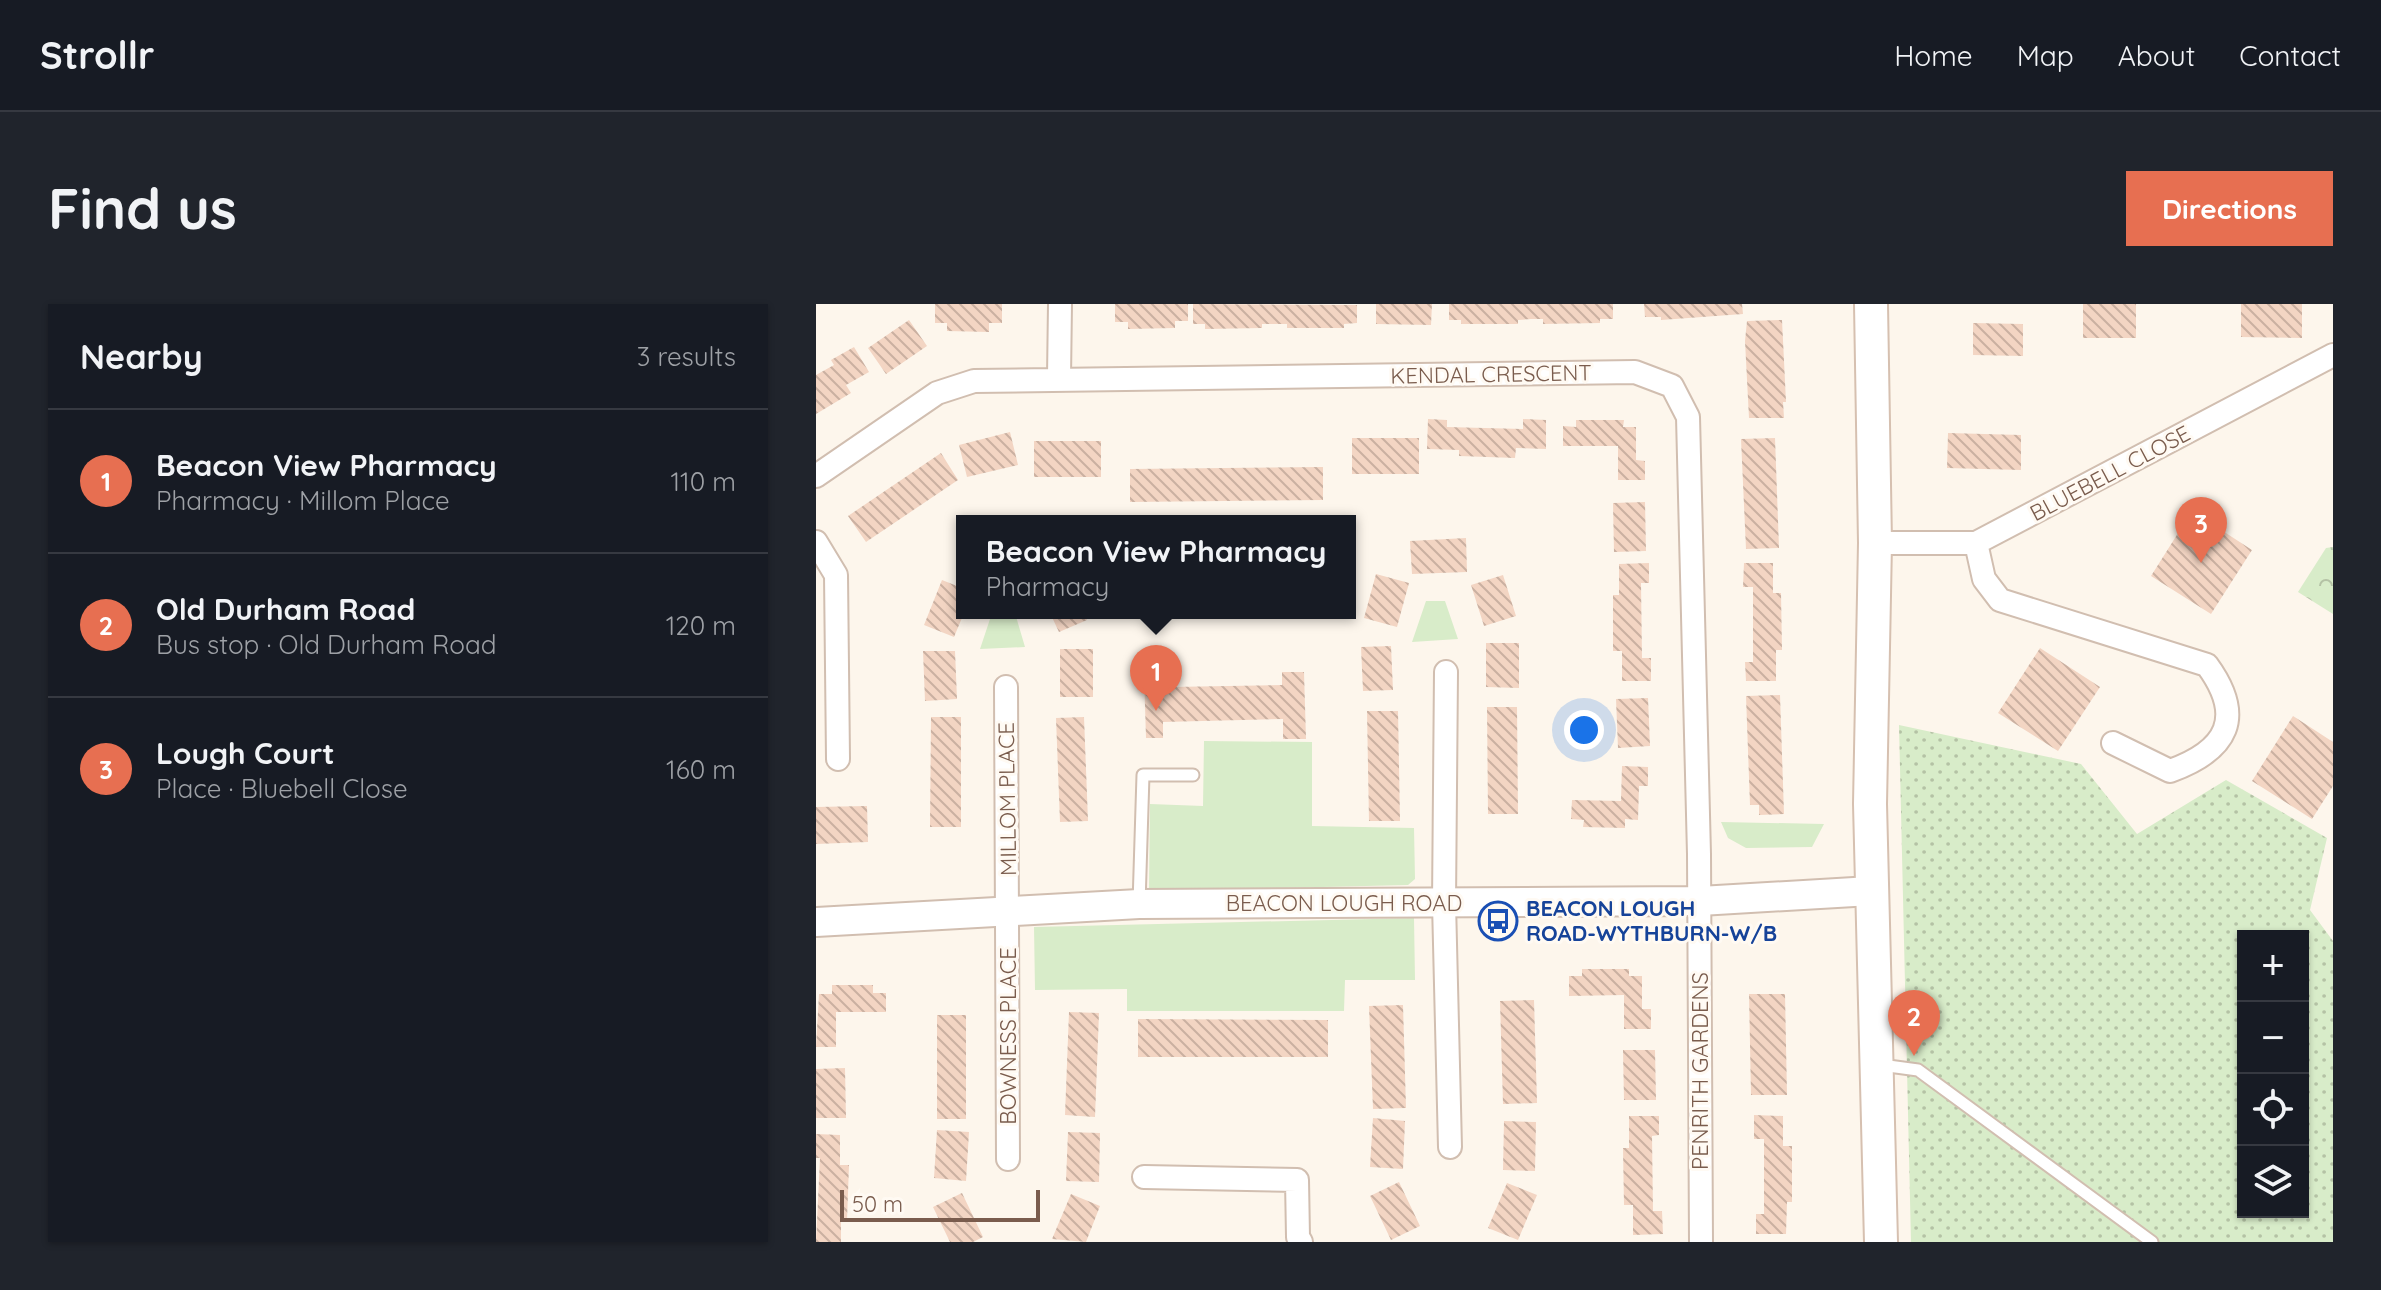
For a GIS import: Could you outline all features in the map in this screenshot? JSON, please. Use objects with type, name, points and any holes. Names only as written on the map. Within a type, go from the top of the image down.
[{"type":"main road","points":[[1871,304],[1875,543],[1871,891],[1881,1242]]},
{"type":"street","points":[[1059,377],[1060,304]]},
{"type":"street","name":"BLUEBELL CLOSE","points":[[1875,543],[1976,543],[2333,355]]},
{"type":"street","name":"KENDAL CRESCENT","points":[[816,476],[937,393],[959,384],[1059,377],[1635,372],[1672,386],[1688,417],[1700,901]]},
{"type":"street","points":[[816,542],[836,575],[838,759]]},
{"type":"street","points":[[1976,543],[1984,579],[2000,600],[2207,665],[2223,688],[2230,706],[2222,733],[2209,752],[2191,763],[2170,771],[2113,743]]},
{"type":"street","points":[[1446,672],[1444,903],[1450,1147]]},
{"type":"street","name":"MILLOM PLACE","points":[[1006,687],[1009,912]]},
{"type":"street","name":"BEACON LOUGH ROAD","points":[[816,922],[1139,904],[1700,901],[1871,891]]},
{"type":"street","name":"PENRITH GARDENS","points":[[1700,901],[1701,1242]]},
{"type":"street","name":"BOWNESS PLACE","points":[[1008,1159],[1009,912]]},
{"type":"street","points":[[1144,1177],[1297,1180],[1298,1237],[1301,1242]]},
{"type":"lane","points":[[1139,904],[1143,775],[1193,775]]},
{"type":"lane","points":[[1876,1065],[1918,1070],[2152,1242]]},
{"type":"green space","points":[[2333,547],[2333,614],[2298,592],[2326,548]]},
{"type":"green space","points":[[1426,601],[1445,601],[1458,639],[1412,642]]},
{"type":"green space","points":[[990,619],[1017,619],[1025,647],[980,649]]},
{"type":"green space","points":[[1899,725],[2081,764],[2137,834],[2226,780],[2327,838],[2310,910],[2333,941],[2333,1242],[1911,1242]]},
{"type":"green space","points":[[1204,741],[1312,742],[1312,826],[1414,828],[1415,879],[1408,885],[1149,891],[1150,804],[1203,806]]},
{"type":"green space","points":[[1721,822],[1824,824],[1812,847],[1746,848],[1728,838]]},
{"type":"green space","points":[[1414,918],[1415,980],[1345,980],[1344,1011],[1127,1011],[1127,989],[1035,990],[1034,927]]},
{"type":"building","points":[[935,304],[1002,304],[1002,323],[989,323],[989,332],[947,331],[947,323],[935,323]]},
{"type":"building","points":[[1115,304],[1188,304],[1188,321],[1175,321],[1175,328],[1128,329],[1128,322],[1115,322]]},
{"type":"building","points":[[1193,304],[1357,305],[1357,323],[1344,324],[1344,328],[1287,328],[1287,324],[1262,324],[1262,328],[1205,329],[1205,324],[1193,324]]},
{"type":"building","points":[[1376,304],[1432,304],[1431,325],[1376,324]]},
{"type":"building","points":[[1449,304],[1613,304],[1613,319],[1600,319],[1600,323],[1543,324],[1543,319],[1531,319],[1518,320],[1518,324],[1461,324],[1461,320],[1449,320]]},
{"type":"building","points":[[1644,304],[1742,304],[1743,314],[1661,320],[1661,317],[1645,317]]},
{"type":"building","points":[[2083,304],[2136,304],[2136,338],[2083,338]]},
{"type":"building","points":[[2241,304],[2302,304],[2302,338],[2241,337]]},
{"type":"building","points":[[909,320],[927,346],[886,374],[868,348]]},
{"type":"building","points":[[1782,320],[1784,418],[1749,418],[1745,341],[1747,321]]},
{"type":"building","points":[[1973,323],[2023,324],[2023,356],[1973,355]]},
{"type":"building","points":[[854,347],[869,372],[846,385],[851,393],[816,414],[816,375],[834,365],[831,360]]},
{"type":"building","points":[[1428,419],[1447,420],[1447,427],[1523,429],[1523,419],[1546,420],[1546,449],[1516,448],[1515,458],[1459,456],[1459,450],[1427,449]]},
{"type":"building","points":[[1576,420],[1624,420],[1623,427],[1636,427],[1636,460],[1645,461],[1645,480],[1618,480],[1618,446],[1563,446],[1563,426],[1576,427]]},
{"type":"building","points":[[1010,432],[1018,465],[967,477],[959,445]]},
{"type":"building","points":[[1948,433],[2021,435],[2021,470],[1947,468]]},
{"type":"building","points":[[1352,438],[1419,438],[1419,474],[1352,474]]},
{"type":"building","points":[[1775,438],[1779,548],[1746,549],[1741,439]]},
{"type":"building","points":[[1034,441],[1101,441],[1101,477],[1034,477]]},
{"type":"building","points":[[941,453],[958,480],[866,542],[848,516]]},
{"type":"building","points":[[1323,467],[1323,500],[1130,502],[1130,469]]},
{"type":"building","points":[[1645,502],[1646,551],[1614,552],[1613,503]]},
{"type":"building","points":[[2192,511],[2252,550],[2211,614],[2151,576]]},
{"type":"building","points":[[1466,538],[1467,572],[1412,574],[1410,541]]},
{"type":"building","points":[[1649,563],[1649,583],[1641,583],[1642,658],[1651,658],[1651,681],[1622,681],[1622,651],[1613,651],[1613,595],[1619,595],[1619,564]]},
{"type":"building","points":[[1744,563],[1773,563],[1773,593],[1781,593],[1782,650],[1776,650],[1776,681],[1746,681],[1745,662],[1753,662],[1753,587],[1743,587]]},
{"type":"building","points":[[1376,574],[1409,583],[1397,627],[1364,618]]},
{"type":"building","points":[[1503,575],[1516,616],[1484,626],[1471,585]]},
{"type":"building","points":[[942,580],[956,586],[956,619],[962,619],[954,637],[924,625]]},
{"type":"building","points":[[1053,619],[1087,620],[1059,632]]},
{"type":"building","points":[[1486,643],[1519,643],[1519,688],[1486,687]]},
{"type":"building","points":[[1391,646],[1393,690],[1363,691],[1361,647]]},
{"type":"building","points":[[2040,648],[2100,687],[2058,751],[1998,713]]},
{"type":"building","points":[[1060,649],[1093,649],[1093,697],[1060,697]]},
{"type":"building","points":[[923,651],[955,651],[957,699],[925,701]]},
{"type":"building","points":[[1171,672],[1171,687],[1282,685],[1282,672],[1304,672],[1306,739],[1283,739],[1283,719],[1163,722],[1163,738],[1146,738],[1144,673]]},
{"type":"building","points":[[1780,695],[1784,814],[1759,815],[1759,805],[1750,805],[1746,696]]},
{"type":"building","points":[[1648,698],[1650,746],[1618,748],[1616,699]]},
{"type":"building","points":[[1487,707],[1517,707],[1518,814],[1488,814]]},
{"type":"building","points":[[1367,711],[1398,711],[1400,821],[1369,821]]},
{"type":"building","points":[[2293,716],[2333,742],[2333,786],[2312,819],[2252,781]]},
{"type":"building","points":[[931,717],[961,717],[961,827],[930,827]]},
{"type":"building","points":[[1084,717],[1088,821],[1060,822],[1056,718]]},
{"type":"building","points":[[1622,766],[1648,767],[1648,786],[1639,786],[1638,820],[1625,819],[1625,828],[1583,827],[1584,820],[1571,819],[1572,800],[1621,801]]},
{"type":"building","points":[[867,806],[868,842],[816,844],[816,807]]},
{"type":"building","points":[[1582,969],[1629,969],[1629,976],[1642,976],[1642,1009],[1651,1009],[1651,1029],[1624,1029],[1624,995],[1569,996],[1569,976],[1582,976]]},
{"type":"building","points":[[832,985],[873,985],[873,993],[886,993],[886,1012],[836,1012],[836,1047],[816,1047],[819,994],[832,994]]},
{"type":"building","points":[[1749,994],[1785,994],[1787,1095],[1751,1095]]},
{"type":"building","points":[[1534,1000],[1537,1103],[1503,1104],[1500,1001]]},
{"type":"building","points":[[1403,1005],[1406,1108],[1373,1109],[1369,1006]]},
{"type":"building","points":[[1069,1012],[1099,1013],[1095,1117],[1065,1115]]},
{"type":"building","points":[[937,1015],[966,1015],[966,1119],[937,1119]]},
{"type":"building","points":[[1138,1019],[1328,1020],[1328,1057],[1138,1057]]},
{"type":"building","points":[[1623,1050],[1655,1050],[1656,1100],[1624,1100]]},
{"type":"building","points":[[845,1068],[846,1118],[816,1118],[816,1069]]},
{"type":"building","points":[[1754,1115],[1783,1116],[1783,1146],[1792,1146],[1792,1202],[1787,1202],[1786,1234],[1756,1234],[1756,1214],[1764,1214],[1764,1139],[1754,1139]]},
{"type":"building","points":[[1629,1116],[1659,1116],[1659,1135],[1652,1136],[1653,1211],[1662,1211],[1663,1234],[1633,1235],[1633,1205],[1624,1205],[1623,1148],[1629,1148]]},
{"type":"building","points":[[1373,1118],[1405,1121],[1403,1169],[1370,1167]]},
{"type":"building","points":[[1504,1121],[1536,1122],[1535,1171],[1503,1170]]},
{"type":"building","points":[[937,1130],[969,1132],[966,1181],[934,1178]]},
{"type":"building","points":[[1068,1132],[1100,1133],[1099,1182],[1066,1181]]},
{"type":"building","points":[[816,1134],[840,1135],[840,1165],[849,1165],[847,1221],[841,1221],[841,1242],[816,1242],[820,1158],[816,1158]]},
{"type":"building","points":[[1399,1182],[1420,1226],[1391,1240],[1370,1196]]},
{"type":"building","points":[[1507,1183],[1537,1195],[1518,1240],[1488,1228]]},
{"type":"building","points":[[962,1193],[983,1237],[973,1242],[950,1242],[933,1207]]},
{"type":"building","points":[[1071,1194],[1100,1206],[1086,1242],[1052,1239]]},
{"type":"place","name":"Lough Court","points":[[2201,563]]},
{"type":"place","name":"Beacon View Pharmacy","points":[[1156,711]]},
{"type":"place","name":"BEACON LOUGH ROAD-WYTHBURN-W/B","points":[[1498,921]]},
{"type":"place","name":"Old Durham Road","points":[[1914,1056]]}]
